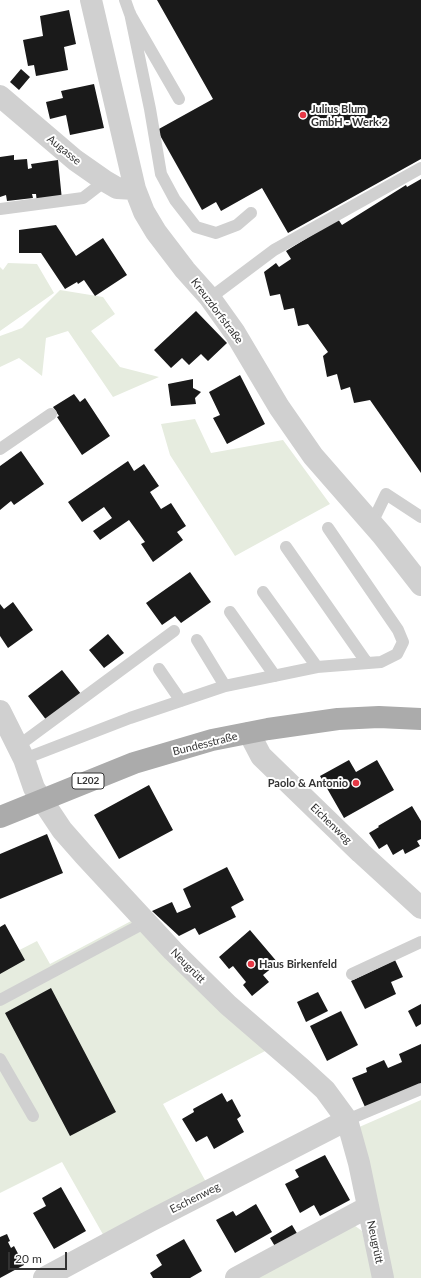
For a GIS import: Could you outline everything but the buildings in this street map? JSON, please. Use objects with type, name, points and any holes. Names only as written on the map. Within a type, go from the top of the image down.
[{"type":"main road","name":"Bundesstraße","points":[[0,817],[134,763],[212,740],[338,719],[379,716],[421,719]]},
{"type":"street","name":"Kreuzdorfstraße","points":[[91,0],[135,189],[144,212],[156,232],[185,270],[210,298],[235,333],[279,407],[313,456],[372,523],[421,585]]},
{"type":"street","name":"Augasse","points":[[0,96],[75,160],[105,181],[117,188],[135,189]]},
{"type":"street","name":"Neugrütt","points":[[0,711],[21,753],[34,788],[62,830],[84,856],[173,951],[228,1005],[325,1090],[347,1120],[360,1163],[383,1278]]},
{"type":"street","name":"Eichenweg","points":[[249,733],[261,756],[361,853],[421,908]]},
{"type":"street","name":"Eschenweg","points":[[44,1278],[347,1120]]},
{"type":"street","name":"Neugrütt","points":[[236,1278],[368,1207]]},
{"type":"lane","points":[[125,0],[130,13],[179,99]]},
{"type":"lane","points":[[130,13],[150,109],[161,174],[175,200],[196,227],[216,233],[237,225],[251,213]]},
{"type":"lane","points":[[210,298],[274,250],[421,168]]},
{"type":"lane","points":[[0,209],[83,198],[105,181]]},
{"type":"lane","points":[[0,449],[51,414]]},
{"type":"lane","points":[[372,523],[386,494],[421,517]]},
{"type":"lane","points":[[21,753],[225,686],[317,667],[381,662],[397,654],[403,642],[398,630],[328,528]]},
{"type":"lane","points":[[286,548],[367,663]]},
{"type":"lane","points":[[264,592],[317,667]]},
{"type":"lane","points":[[230,612],[275,676]]},
{"type":"lane","points":[[21,753],[174,631]]},
{"type":"lane","points":[[197,640],[225,686]]},
{"type":"lane","points":[[159,669],[181,701]]},
{"type":"lane","points":[[0,1000],[146,922]]},
{"type":"lane","points":[[352,974],[421,942]]},
{"type":"lane","points":[[0,1059],[33,1116]]},
{"type":"lane","points":[[347,1120],[421,1089]]},
{"type":"shaded area","points":[[8,263],[37,264],[54,293],[0,331],[0,267],[3,270]]},
{"type":"shaded area","points":[[60,290],[103,297],[115,314],[91,331],[120,367],[159,377],[113,397],[68,331],[46,338],[42,376],[19,358],[0,367],[0,336],[22,328]]},
{"type":"shaded area","points":[[195,419],[211,453],[283,440],[330,504],[235,556],[170,455],[161,424]]},
{"type":"shaded area","points":[[133,920],[269,1049],[163,1104],[206,1182],[105,1238],[62,1162],[0,1193],[0,960],[37,941],[50,964]]},
{"type":"shaded area","points":[[421,1100],[421,1278],[390,1278],[357,1128]]},
{"type":"shaded area","points":[[350,1222],[362,1231],[373,1278],[242,1278]]},
{"type":"place","name":"Julius Blum GmbH - Werk 2","points":[[303,115]]},
{"type":"place","name":"Paolo & Antonio","points":[[356,783]]},
{"type":"place","name":"Haus Birkenfeld","points":[[251,964]]}]
